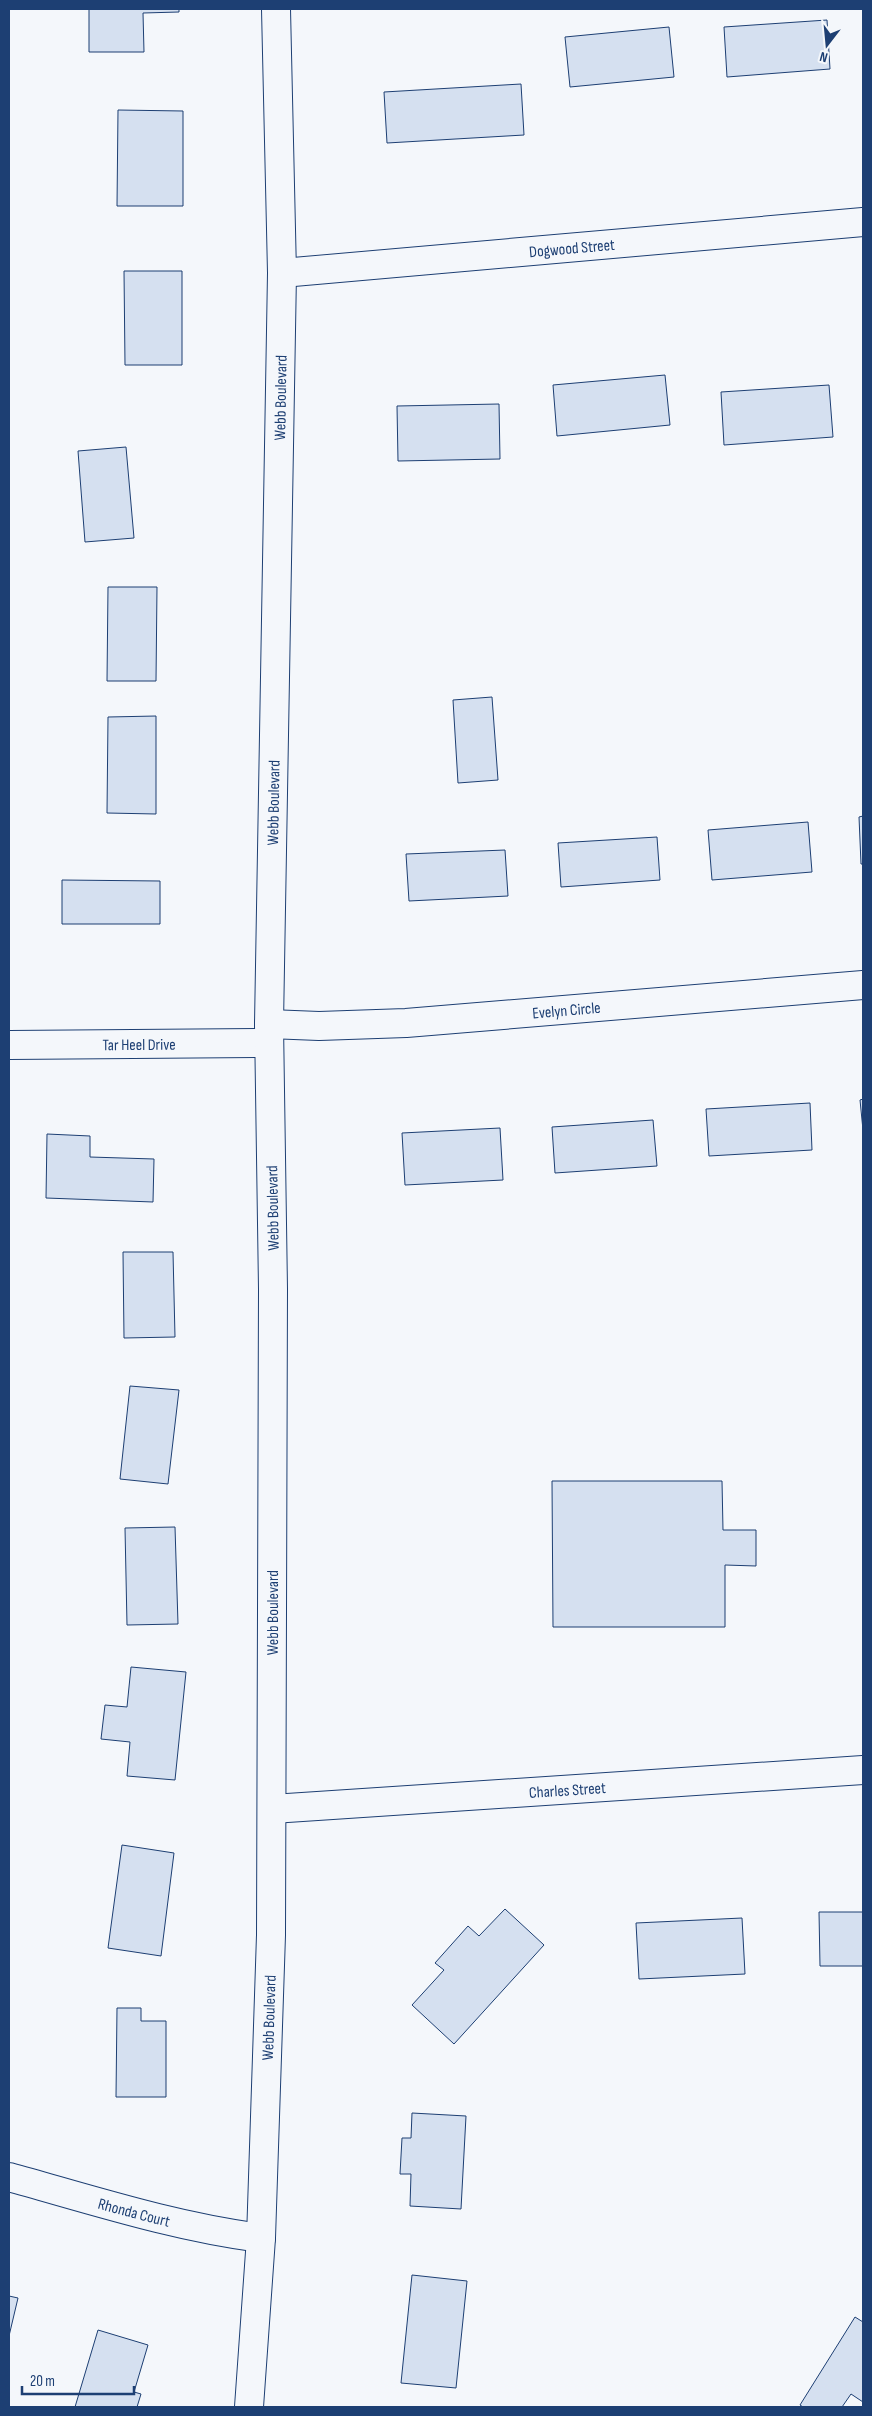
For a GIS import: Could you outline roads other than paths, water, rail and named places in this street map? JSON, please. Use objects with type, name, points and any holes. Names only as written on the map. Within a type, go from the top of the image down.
[{"type":"street","name":"Webb Boulevard","points":[[249,2407],[261,2238],[271,1934],[273,1290],[269,1033],[282,273],[276,9]]},
{"type":"street","name":"Dogwood Street","points":[[282,273],[863,222]]},
{"type":"street","name":"Evelyn Circle","points":[[269,1033],[319,1026],[406,1023],[863,985]]},
{"type":"street","name":"Tar Heel Drive","points":[[9,1045],[269,1033]]},
{"type":"street","name":"Charles Street","points":[[272,1809],[863,1770]]},
{"type":"street","name":"Rhonda Court","points":[[9,2177],[134,2212],[230,2234],[261,2238]]}]
